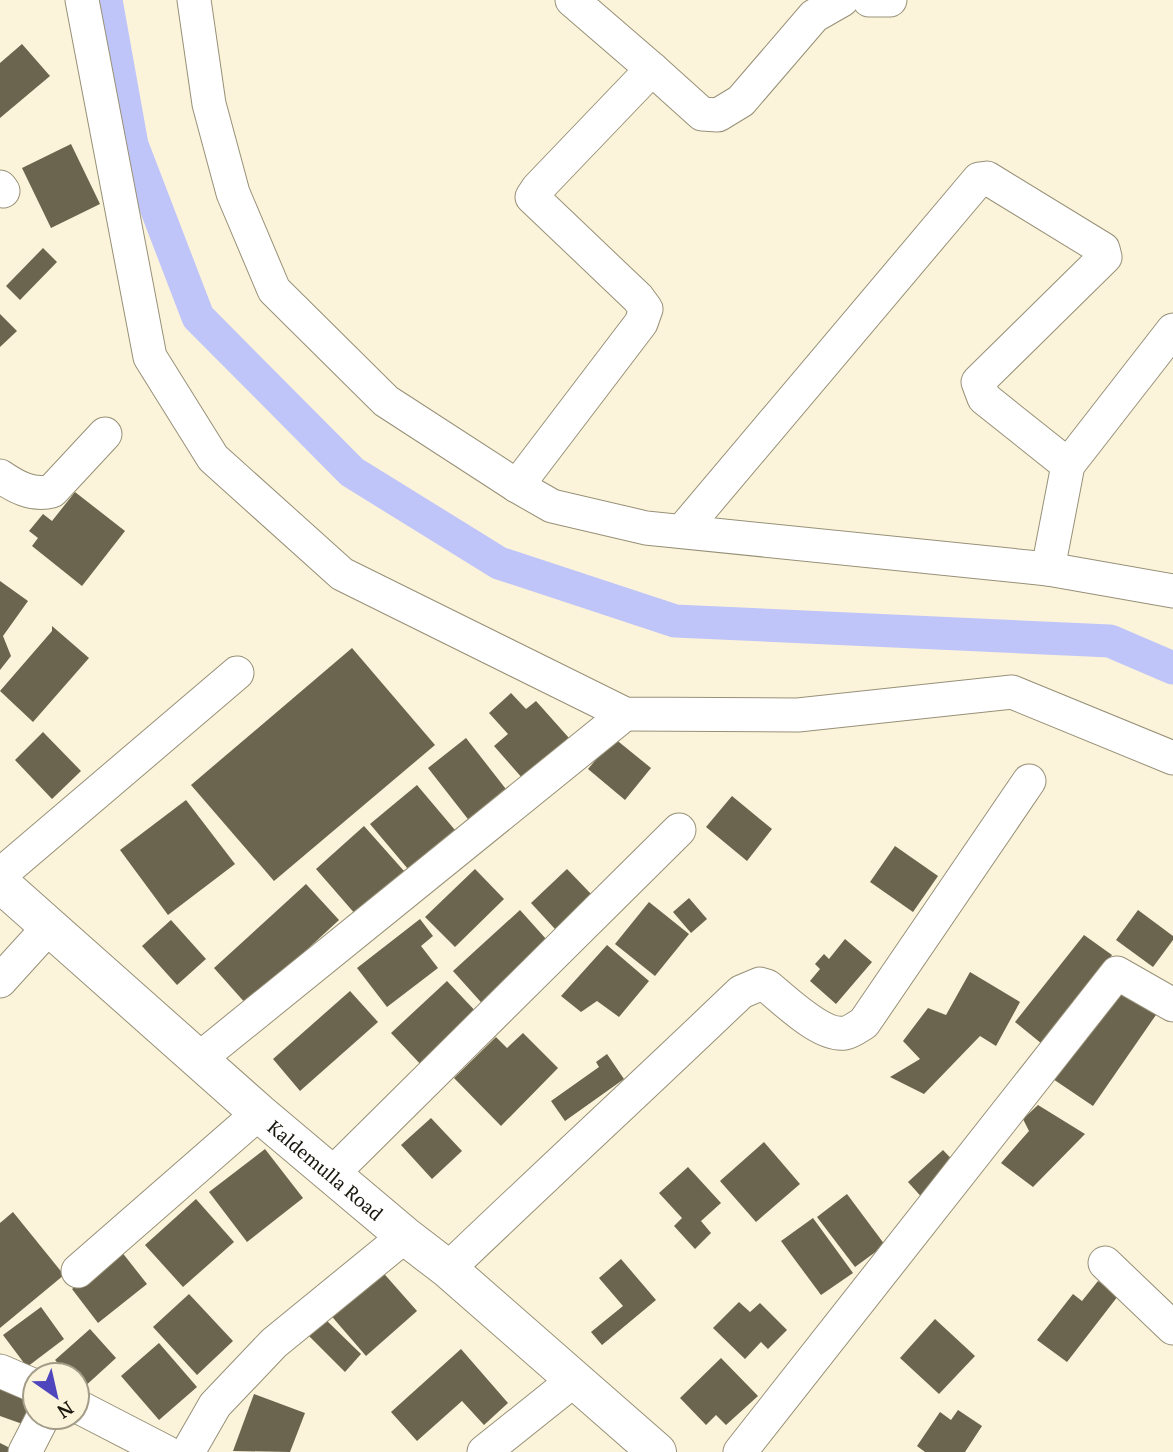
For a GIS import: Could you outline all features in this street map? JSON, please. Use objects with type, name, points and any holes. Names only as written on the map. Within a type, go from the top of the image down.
[{"type":"main road","name":"Kaldemulla Road","points":[[0,883],[259,1113],[448,1269],[657,1452]]},
{"type":"street","points":[[82,0],[150,357],[214,458],[342,574],[625,714],[798,715],[1012,692],[1173,758]]},
{"type":"street","points":[[194,0],[209,104],[233,193],[274,290],[386,401],[517,486],[552,506],[646,528],[1048,569],[1173,591]]},
{"type":"street","points":[[572,0],[702,114],[718,115],[741,102],[814,16],[842,0]]},
{"type":"street","points":[[869,0],[890,0]]},
{"type":"street","points":[[517,486],[641,323],[646,309],[638,298],[532,197],[652,69]]},
{"type":"street","points":[[683,530],[979,179],[987,178],[1103,248],[1105,257],[978,382],[984,398],[1068,465]]},
{"type":"street","points":[[1048,569],[1068,465],[1173,330]]},
{"type":"street","points":[[0,476],[20,490],[47,493],[52,491],[105,435]]},
{"type":"street","points":[[0,875],[237,673]]},
{"type":"street","points":[[199,1059],[625,714]]},
{"type":"street","points":[[448,1269],[741,992],[760,984],[767,986],[820,1027],[833,1033],[847,1033],[864,1023],[1029,781]]},
{"type":"street","points":[[332,1174],[679,830]]},
{"type":"street","points":[[0,981],[49,927]]},
{"type":"street","points":[[740,1452],[1116,973],[1173,1005]]},
{"type":"street","points":[[78,1271],[259,1113]]},
{"type":"street","points":[[188,1452],[215,1405],[274,1343],[405,1236]]},
{"type":"street","points":[[1105,1263],[1173,1328]]},
{"type":"street","points":[[0,1371],[21,1380]]},
{"type":"street","points":[[484,1452],[574,1380]]},
{"type":"street","points":[[91,1413],[166,1452]]},
{"type":"street","points":[[25,1452],[36,1431]]},
{"type":"building","points":[[22,44],[50,76],[0,118],[0,63]]},
{"type":"building","points":[[71,144],[100,204],[51,228],[22,168]]},
{"type":"building","points":[[43,248],[57,262],[20,300],[6,286]]},
{"type":"building","points":[[0,314],[17,331],[0,347]]},
{"type":"building","points":[[75,492],[125,531],[82,586],[32,546],[38,538],[29,531],[43,514],[52,521]]},
{"type":"building","points":[[0,581],[28,601],[3,636],[11,656],[0,670]]},
{"type":"building","points":[[52,626],[89,658],[33,722],[0,691],[52,631]]},
{"type":"building","points":[[352,648],[435,745],[274,881],[191,785]]},
{"type":"building","points":[[511,693],[526,709],[536,701],[569,738],[523,779],[494,746],[508,734],[489,713]]},
{"type":"building","points":[[43,732],[81,771],[52,799],[15,760]]},
{"type":"building","points":[[466,738],[509,793],[471,823],[428,768]]},
{"type":"building","points":[[614,738],[651,768],[625,800],[588,769]]},
{"type":"building","points":[[417,785],[460,836],[413,875],[370,824]]},
{"type":"building","points":[[732,796],[772,829],[747,861],[706,827]]},
{"type":"building","points":[[186,800],[235,864],[168,915],[120,850]]},
{"type":"building","points":[[364,826],[412,880],[363,923],[316,869]]},
{"type":"building","points":[[895,846],[938,876],[913,912],[870,882]]},
{"type":"building","points":[[475,869],[504,899],[455,947],[425,917]]},
{"type":"building","points":[[567,869],[592,895],[555,929],[531,903]]},
{"type":"building","points":[[306,884],[339,920],[247,1005],[214,968]]},
{"type":"building","points":[[689,898],[707,919],[691,933],[673,912]]},
{"type":"building","points":[[649,902],[689,934],[655,976],[615,944]]},
{"type":"building","points":[[520,910],[555,949],[488,1010],[453,971]]},
{"type":"building","points":[[1138,910],[1173,936],[1173,940],[1153,967],[1116,940]]},
{"type":"building","points":[[420,919],[433,936],[421,946],[438,968],[387,1007],[357,968]]},
{"type":"building","points":[[171,920],[206,959],[177,985],[142,946]]},
{"type":"building","points":[[1084,935],[1112,955],[1047,1048],[1015,1022]]},
{"type":"building","points":[[845,939],[872,962],[836,1004],[810,981],[820,969],[815,964],[824,954],[829,959]]},
{"type":"building","points":[[607,945],[649,981],[619,1017],[597,1001],[581,1012],[561,996]]},
{"type":"building","points":[[970,972],[1020,1002],[996,1046],[980,1036],[924,1094],[890,1077],[920,1059],[903,1041],[928,1008],[946,1015]]},
{"type":"building","points":[[447,981],[481,1017],[425,1069],[391,1033]]},
{"type":"building","points":[[1117,984],[1158,1012],[1093,1106],[1053,1079]]},
{"type":"building","points":[[350,991],[378,1022],[300,1091],[273,1059]]},
{"type":"building","points":[[523,1033],[558,1068],[501,1126],[454,1078],[496,1037],[507,1048]]},
{"type":"building","points":[[607,1054],[624,1079],[565,1121],[551,1101],[599,1067],[596,1062]]},
{"type":"building","points":[[1038,1105],[1085,1134],[1033,1187],[1001,1163],[1029,1131],[1023,1119]]},
{"type":"building","points":[[431,1118],[462,1151],[432,1179],[401,1145]]},
{"type":"building","points":[[764,1142],[800,1184],[756,1222],[720,1181]]},
{"type":"building","points":[[265,1149],[303,1198],[247,1242],[209,1192]]},
{"type":"building","points":[[943,1150],[961,1169],[926,1202],[908,1182]]},
{"type":"building","points":[[688,1167],[721,1203],[701,1221],[711,1233],[695,1249],[674,1226],[682,1218],[659,1193]]},
{"type":"building","points":[[847,1194],[885,1245],[855,1267],[817,1217]]},
{"type":"building","points":[[196,1199],[234,1242],[183,1287],[145,1245]]},
{"type":"building","points":[[13,1212],[64,1275],[0,1328],[0,1223]]},
{"type":"building","points":[[813,1218],[853,1273],[821,1295],[781,1241]]},
{"type":"building","points":[[121,1251],[147,1284],[98,1323],[72,1289]]},
{"type":"building","points":[[621,1259],[656,1300],[602,1345],[591,1332],[623,1306],[599,1278]]},
{"type":"building","points":[[379,1268],[417,1311],[366,1356],[328,1312]]},
{"type":"building","points":[[1098,1281],[1118,1296],[1067,1362],[1037,1340],[1073,1294],[1082,1301]]},
{"type":"building","points":[[189,1294],[233,1341],[197,1375],[153,1327]]},
{"type":"building","points":[[739,1302],[750,1312],[760,1303],[787,1330],[768,1349],[761,1342],[745,1359],[713,1328]]},
{"type":"building","points":[[41,1307],[64,1339],[35,1361],[22,1361],[3,1335]]},
{"type":"building","points":[[324,1318],[361,1354],[345,1372],[308,1335]]},
{"type":"building","points":[[935,1319],[975,1356],[939,1394],[900,1358]]},
{"type":"building","points":[[90,1329],[116,1358],[91,1381],[91,1361],[55,1360]]},
{"type":"building","points":[[159,1343],[197,1387],[159,1420],[121,1376]]},
{"type":"building","points":[[461,1349],[508,1403],[484,1425],[462,1401],[417,1441],[391,1412]]},
{"type":"building","points":[[721,1358],[758,1396],[726,1425],[716,1415],[706,1425],[680,1398]]},
{"type":"building","points":[[0,1386],[21,1393],[21,1424],[0,1416]]},
{"type":"building","points":[[254,1394],[305,1413],[290,1452],[233,1451]]},
{"type":"building","points":[[958,1410],[982,1426],[965,1452],[925,1452],[917,1446],[940,1412],[951,1420]]},
{"type":"building","points":[[0,1443],[10,1448],[8,1452],[0,1452]]},
{"type":"waterway","points":[[106,0],[132,145],[198,317],[352,472],[499,563],[675,621],[1110,641],[1173,668]]}]
